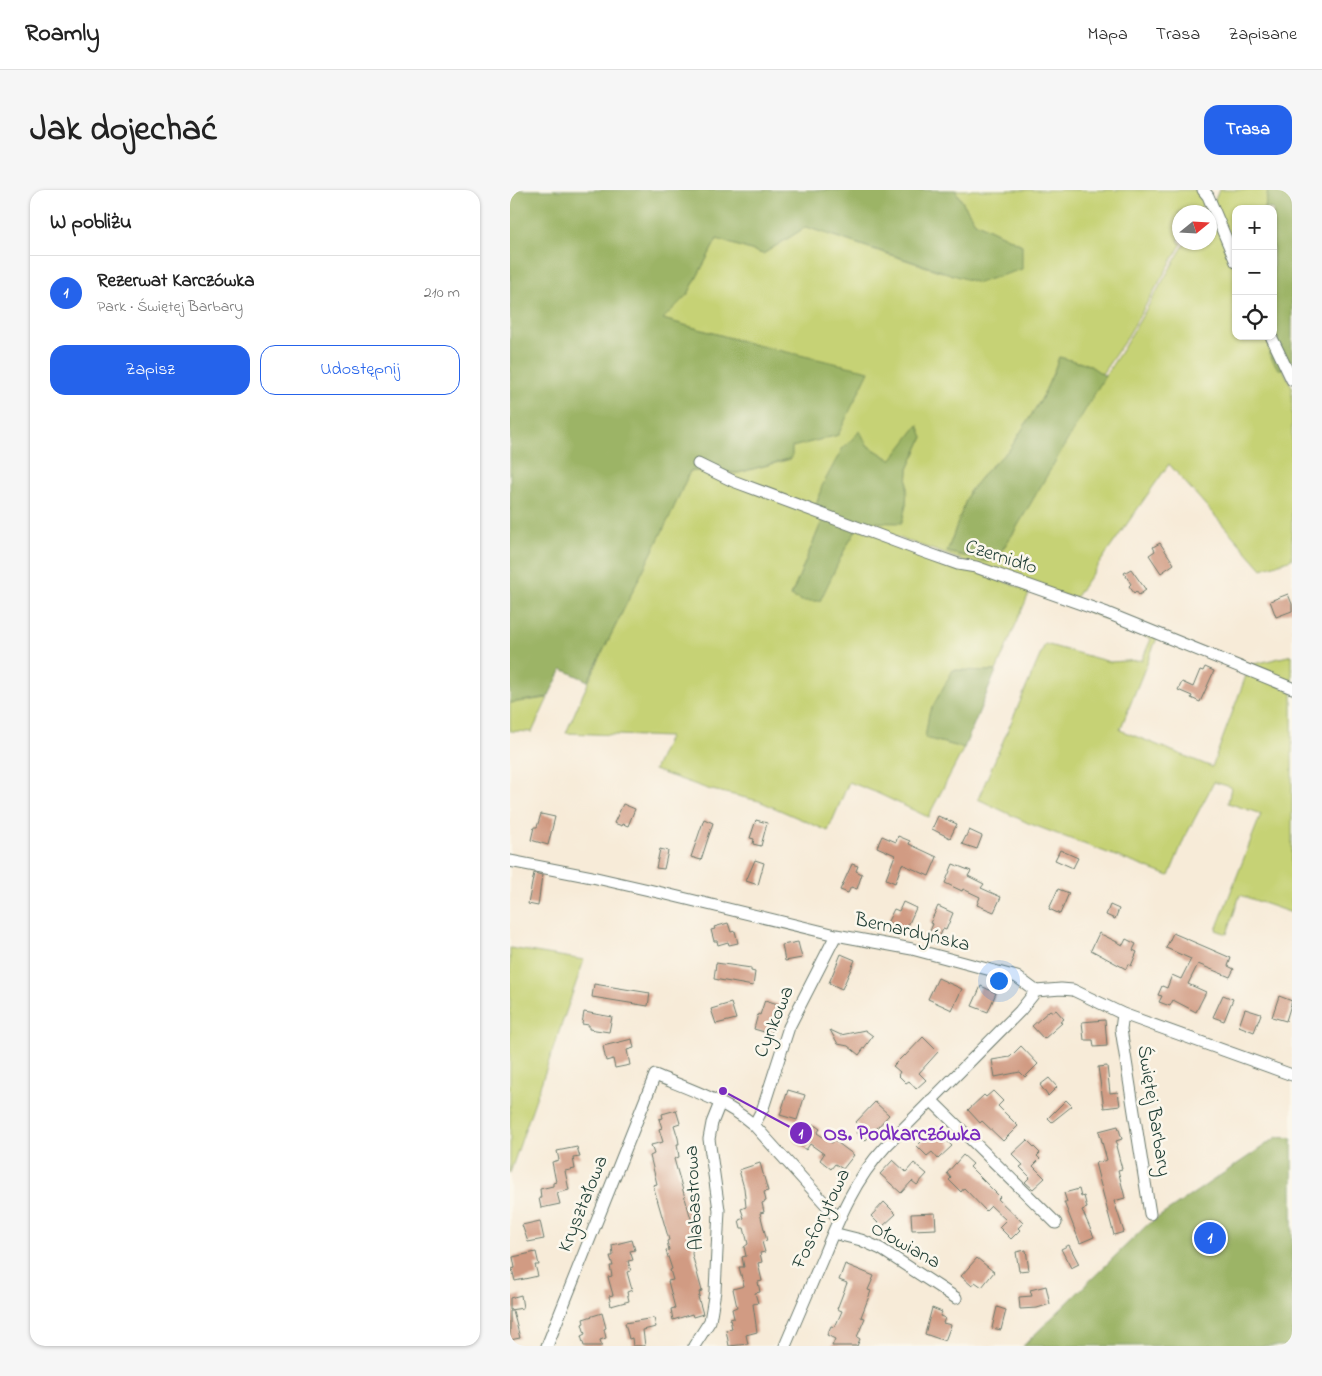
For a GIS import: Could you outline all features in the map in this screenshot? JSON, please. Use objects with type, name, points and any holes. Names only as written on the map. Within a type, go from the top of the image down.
[{"type":"street","points":[[1203,190],[1208,196],[1232,253]]},
{"type":"street","points":[[1273,340],[1292,380]]},
{"type":"street","name":"Czernidło","points":[[698,464],[732,482],[924,552],[958,564],[976,567],[1107,613],[1292,688]]},
{"type":"street","name":"Bernardyńska","points":[[510,861],[653,891],[836,935],[912,950],[1017,977],[1036,991]]},
{"type":"street","name":"Cynkowa","points":[[754,1125],[763,1108],[788,1027],[836,935]]},
{"type":"street","points":[[1036,991],[1073,990],[1123,1014],[1292,1075]]},
{"type":"street","name":"Fosforytowa","points":[[785,1346],[838,1219],[852,1192],[875,1158],[1020,1011],[1036,991]]},
{"type":"street","name":"Świętej Barbary","points":[[1123,1014],[1121,1029],[1150,1214]]},
{"type":"street","name":"Kryształowa","points":[[547,1346],[656,1075],[720,1103]]},
{"type":"street","points":[[931,1100],[1056,1223]]},
{"type":"street","points":[[720,1103],[739,1113],[754,1125],[838,1219]]},
{"type":"street","name":"Alabastrowa","points":[[694,1346],[710,1322],[715,1291],[719,1210],[709,1139],[712,1123],[720,1103]]},
{"type":"street","name":"Ołowiana","points":[[833,1234],[861,1240],[881,1249],[956,1298]]},
{"type":"green space","points":[[510,190],[955,190],[975,222],[1022,245],[1022,269],[978,283],[806,227],[763,254],[717,239],[688,294],[663,319],[752,344],[869,371],[838,435],[792,447],[792,458],[738,473],[690,471],[671,514],[588,681],[562,669],[548,697],[510,703]]},
{"type":"green space","points":[[955,190],[1199,190],[1205,199],[1202,205],[1172,205],[1172,250],[1178,250],[1126,339],[1102,374],[1089,365],[1059,357],[1042,398],[1010,449],[987,470],[969,492],[947,552],[989,562],[1002,550],[1091,397],[1124,347],[1181,250],[1217,250],[1217,228],[1232,260],[1232,340],[1269,340],[1292,387],[1292,559],[1262,569],[1169,464],[1075,598],[859,524],[906,505],[908,469],[923,437],[891,460],[867,445],[859,431],[818,509],[720,473],[738,473],[791,459],[791,447],[838,435],[752,344],[663,319],[688,294],[717,239],[763,254],[806,227],[942,272],[1022,245],[975,222]]},
{"type":"green space","points":[[1219,190],[1268,190],[1266,205],[1232,205],[1232,245],[1217,205],[1214,202]]},
{"type":"green space","points":[[1268,190],[1292,190],[1292,361],[1287,362],[1280,370],[1274,363],[1269,351],[1270,340],[1277,340],[1277,205],[1266,205]]},
{"type":"green space","points":[[1059,357],[1089,365],[1105,376],[1002,550],[989,562],[947,552],[969,492],[987,470],[1010,449],[1042,398]]},
{"type":"green space","points":[[918,425],[923,437],[908,469],[906,505],[902,523],[861,522],[845,549],[820,601],[802,601],[791,596],[822,521],[816,505],[822,486],[842,449],[860,431],[867,445],[891,460]]},
{"type":"green space","points":[[690,471],[709,472],[820,515],[822,521],[791,596],[802,601],[845,549],[857,528],[1030,591],[996,671],[953,670],[925,738],[964,748],[928,817],[849,782],[828,831],[759,801],[708,789],[654,770],[669,737],[566,733]]},
{"type":"green space","points":[[1086,611],[1157,638],[1120,730],[1212,767],[1247,673],[1292,691],[1292,913],[1240,895],[1227,934],[1216,930],[1261,814],[1228,803],[1231,787],[1214,782],[1184,839],[1169,876],[1028,823],[978,799],[1045,644],[1110,662],[1142,660],[1151,639]]},
{"type":"green space","points":[[1292,655],[1292,684],[1250,665]]},
{"type":"green space","points":[[953,670],[996,671],[964,748],[925,738],[929,713]]},
{"type":"green space","points":[[548,698],[532,732],[510,731],[510,703]]},
{"type":"green space","points":[[510,948],[584,960],[510,1173]]},
{"type":"green space","points":[[1277,1137],[1292,1138],[1292,1346],[1023,1346],[1147,1225]]},
{"type":"building","points":[[1160,543],[1174,564],[1161,573],[1149,555],[1155,551],[1153,547]]},
{"type":"building","points":[[1131,569],[1146,590],[1139,595],[1136,591],[1134,593],[1129,586],[1131,584],[1124,573]]},
{"type":"building","points":[[1288,594],[1292,604],[1292,611],[1276,617],[1270,601]]},
{"type":"building","points":[[1205,667],[1214,671],[1200,702],[1178,690],[1182,682],[1193,687],[1200,670],[1203,671]]},
{"type":"building","points":[[623,804],[635,809],[628,826],[614,823]]},
{"type":"building","points":[[541,814],[555,817],[548,845],[531,840],[534,827],[537,827]]},
{"type":"building","points":[[938,816],[957,824],[950,838],[932,829]]},
{"type":"building","points":[[704,819],[713,823],[701,860],[691,857]]},
{"type":"building","points":[[756,820],[767,823],[761,846],[753,844],[754,839],[750,838]]},
{"type":"building","points":[[969,830],[982,836],[977,849],[962,844]]},
{"type":"building","points":[[882,836],[896,842],[898,836],[910,841],[909,844],[937,857],[929,876],[902,864],[895,883],[886,879],[895,855],[877,847]]},
{"type":"building","points":[[660,849],[668,851],[664,869],[656,868]]},
{"type":"building","points":[[1060,850],[1078,858],[1073,868],[1055,860]]},
{"type":"building","points":[[755,860],[764,863],[758,885],[746,881]]},
{"type":"building","points":[[852,864],[858,866],[856,871],[862,874],[857,889],[851,887],[848,893],[840,890]]},
{"type":"building","points":[[953,864],[971,871],[968,876],[984,884],[981,888],[1001,897],[994,912],[977,905],[980,897],[945,883]]},
{"type":"building","points":[[534,873],[542,875],[538,906],[528,904]]},
{"type":"building","points":[[1058,889],[1069,893],[1060,914],[1049,909]]},
{"type":"building","points":[[903,902],[916,908],[906,930],[887,923],[894,909],[899,911]]},
{"type":"building","points":[[1110,905],[1119,909],[1115,919],[1106,915]]},
{"type":"building","points":[[938,906],[953,913],[946,930],[943,929],[939,938],[929,933],[933,924],[930,923]]},
{"type":"building","points":[[728,923],[731,932],[735,931],[738,943],[729,945],[728,942],[718,945],[717,941],[714,941],[711,930],[715,929],[714,927]]},
{"type":"building","points":[[1099,933],[1123,945],[1126,939],[1136,944],[1133,950],[1137,952],[1131,966],[1128,964],[1126,969],[1091,950]]},
{"type":"building","points":[[1173,933],[1231,958],[1228,966],[1234,969],[1230,977],[1198,964],[1188,984],[1206,992],[1196,1012],[1173,1000],[1170,1006],[1159,1002],[1162,996],[1158,995],[1162,986],[1167,988],[1172,975],[1181,979],[1191,959],[1166,948]]},
{"type":"building","points":[[798,942],[802,958],[785,961],[782,945]]},
{"type":"building","points":[[841,954],[855,960],[842,989],[829,983]]},
{"type":"building","points":[[716,963],[751,968],[751,971],[755,972],[753,986],[714,979]]},
{"type":"building","points":[[938,978],[962,989],[952,1010],[928,999]]},
{"type":"building","points":[[594,984],[650,993],[648,1006],[592,997]]},
{"type":"building","points":[[981,986],[996,993],[988,1012],[972,1006]]},
{"type":"building","points":[[1223,995],[1233,999],[1224,1021],[1213,1017]]},
{"type":"building","points":[[1279,996],[1292,1001],[1286,1021],[1272,1017]]},
{"type":"building","points":[[765,1000],[781,1005],[771,1034],[754,1029],[758,1014],[760,1015]]},
{"type":"building","points":[[731,1003],[736,1019],[716,1024],[711,1009]]},
{"type":"building","points":[[1245,1009],[1261,1014],[1254,1032],[1239,1026]]},
{"type":"building","points":[[1050,1010],[1053,1012],[1056,1010],[1064,1019],[1044,1039],[1032,1026]]},
{"type":"building","points":[[584,1012],[612,1017],[609,1032],[589,1029],[589,1025],[582,1024]]},
{"type":"building","points":[[1105,1020],[1107,1046],[1094,1047],[1093,1040],[1084,1040],[1082,1022]]},
{"type":"building","points":[[830,1030],[841,1035],[865,1030],[873,1036],[859,1055],[848,1046],[838,1044]]},
{"type":"building","points":[[923,1037],[938,1052],[919,1073],[926,1080],[916,1089],[909,1081],[906,1083],[898,1075],[900,1072],[893,1066]]},
{"type":"building","points":[[632,1039],[634,1048],[627,1050],[630,1065],[615,1068],[613,1059],[606,1061],[603,1046]]},
{"type":"building","points":[[1021,1046],[1038,1064],[1025,1077],[1020,1072],[995,1077],[992,1060],[1010,1057]]},
{"type":"building","points":[[1107,1066],[1110,1093],[1118,1092],[1120,1106],[1104,1108],[1098,1067]]},
{"type":"building","points":[[1049,1078],[1057,1087],[1048,1096],[1040,1085]]},
{"type":"building","points":[[788,1090],[805,1095],[797,1120],[780,1115]]},
{"type":"building","points":[[993,1091],[1003,1101],[998,1106],[1018,1126],[1003,1141],[982,1121],[980,1123],[968,1110],[984,1095],[986,1097]]},
{"type":"building","points":[[1066,1100],[1072,1106],[1052,1122],[1048,1118]]},
{"type":"building","points":[[875,1102],[889,1115],[865,1141],[856,1133],[861,1127],[856,1122]]},
{"type":"building","points":[[676,1110],[680,1123],[674,1125],[679,1144],[677,1144],[679,1157],[674,1159],[695,1233],[688,1235],[693,1243],[692,1254],[702,1291],[699,1292],[700,1296],[698,1297],[703,1314],[693,1317],[692,1314],[673,1320],[671,1309],[675,1308],[668,1281],[673,1280],[670,1270],[672,1269],[666,1251],[669,1250],[667,1241],[669,1240],[653,1185],[657,1184],[650,1156],[654,1154],[651,1145],[663,1142],[659,1129],[662,1128],[659,1119],[663,1118],[662,1114]]},
{"type":"building","points":[[805,1123],[811,1127],[813,1124],[820,1129],[817,1133],[832,1143],[834,1140],[854,1155],[843,1169],[835,1164],[831,1169],[820,1160],[824,1154],[810,1144],[806,1150],[793,1140]]},
{"type":"building","points":[[1118,1126],[1122,1139],[1116,1141],[1118,1145],[1116,1146],[1122,1169],[1118,1170],[1125,1198],[1114,1201],[1124,1232],[1114,1235],[1095,1163],[1107,1160],[1099,1131]]},
{"type":"building","points":[[934,1129],[938,1133],[941,1130],[950,1140],[948,1142],[952,1146],[938,1159],[932,1152],[927,1156],[917,1146]]},
{"type":"building","points":[[1027,1140],[1040,1153],[1037,1156],[1040,1159],[1033,1166],[1045,1178],[1033,1189],[1025,1182],[1030,1177],[1020,1167],[1023,1165],[1012,1154]]},
{"type":"building","points":[[577,1147],[580,1157],[573,1158],[575,1169],[565,1171],[569,1190],[557,1193],[560,1204],[541,1208],[540,1189],[553,1186],[553,1183],[556,1182],[552,1162],[559,1160],[557,1151]]},
{"type":"building","points":[[963,1155],[973,1164],[970,1167],[1000,1197],[998,1199],[1023,1223],[1018,1228],[1020,1230],[1011,1239],[999,1227],[1006,1220],[991,1206],[986,1211],[964,1188],[961,1192],[949,1180],[951,1178],[947,1173]]},
{"type":"building","points":[[893,1160],[906,1172],[914,1163],[927,1174],[917,1185],[912,1181],[901,1193],[880,1174]]},
{"type":"building","points":[[760,1163],[768,1191],[764,1192],[766,1201],[762,1203],[764,1212],[760,1213],[767,1241],[762,1242],[765,1252],[760,1253],[762,1262],[758,1263],[762,1281],[758,1282],[760,1292],[755,1293],[758,1303],[753,1304],[757,1332],[746,1335],[748,1344],[729,1346],[726,1330],[732,1329],[730,1319],[734,1318],[732,1309],[737,1307],[733,1289],[744,1286],[739,1267],[744,1267],[742,1257],[746,1256],[744,1247],[748,1244],[744,1228],[741,1228],[739,1220],[744,1218],[741,1209],[746,1207],[744,1188],[739,1170]]},
{"type":"building","points":[[1079,1189],[1081,1197],[1084,1196],[1087,1208],[1082,1210],[1094,1237],[1080,1243],[1064,1202],[1067,1202],[1064,1193]]},
{"type":"building","points":[[884,1202],[896,1214],[882,1227],[871,1216]]},
{"type":"building","points":[[935,1213],[936,1229],[912,1230],[911,1214]]},
{"type":"building","points":[[540,1221],[544,1239],[528,1242],[522,1225]]},
{"type":"building","points":[[632,1240],[635,1250],[630,1251],[633,1260],[628,1261],[631,1271],[627,1272],[632,1290],[627,1292],[629,1301],[611,1306],[609,1296],[613,1295],[608,1277],[612,1276],[610,1266],[613,1266],[610,1256],[613,1256],[612,1245]]},
{"type":"building","points":[[1069,1245],[1079,1264],[1071,1268],[1061,1249]]},
{"type":"building","points":[[1026,1250],[1029,1270],[1019,1271],[1016,1252]]},
{"type":"building","points":[[536,1252],[539,1265],[535,1265],[538,1276],[515,1281],[512,1269],[515,1268],[513,1257]]},
{"type":"building","points":[[977,1258],[994,1272],[982,1287],[975,1282],[972,1286],[961,1276]]},
{"type":"building","points":[[845,1264],[874,1276],[868,1290],[871,1291],[861,1317],[865,1318],[857,1337],[860,1339],[857,1346],[832,1346],[835,1339],[827,1335],[831,1326],[835,1327],[842,1311],[837,1309],[847,1283],[839,1280]]},
{"type":"building","points":[[1046,1286],[1050,1304],[1037,1308],[1020,1309],[1019,1297],[1032,1296],[1030,1290]]},
{"type":"building","points":[[521,1295],[523,1308],[510,1310],[510,1298]]},
{"type":"building","points":[[997,1307],[1006,1310],[1001,1330],[992,1328]]},
{"type":"building","points":[[932,1308],[942,1312],[940,1316],[945,1318],[943,1323],[951,1325],[945,1341],[925,1334]]},
{"type":"building","points":[[510,1311],[513,1311],[520,1338],[510,1340]]},
{"type":"building","points":[[602,1313],[606,1328],[604,1329],[606,1338],[600,1340],[602,1346],[584,1346],[581,1336],[585,1334],[582,1324],[584,1323],[583,1319]]},
{"type":"building","points":[[654,1318],[656,1327],[643,1330],[645,1346],[633,1346],[632,1338],[629,1339],[625,1323]]},
{"type":"place","name":"Os. Podkarczówka","points":[[723,1091]]},
{"type":"place","name":"Rezerwat Karczówka","points":[[1210,1238]]}]
